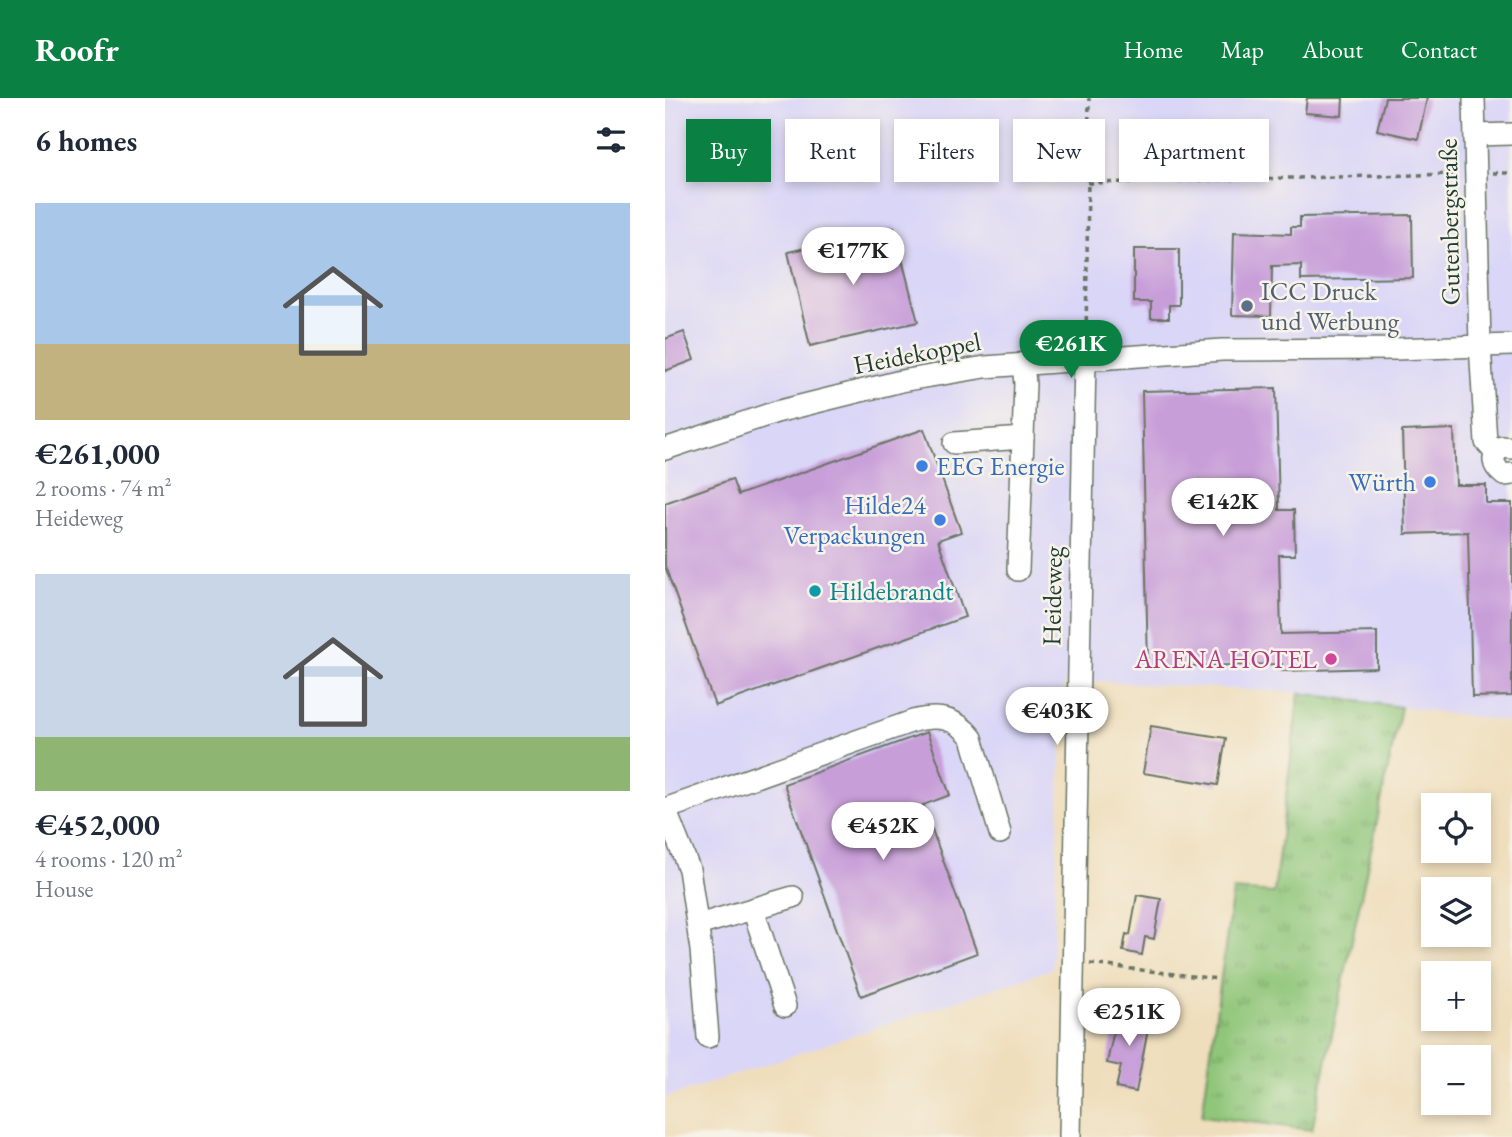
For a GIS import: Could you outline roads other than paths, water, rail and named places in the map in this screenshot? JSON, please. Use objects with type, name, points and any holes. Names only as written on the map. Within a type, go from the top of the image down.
[{"type":"street","name":"Gutenbergstraße","points":[[1474,98],[1480,345],[1486,442],[1504,450],[1493,460],[1496,469],[1504,475],[1512,474]]},
{"type":"street","points":[[1475,135],[1512,134]]},
{"type":"street","name":"Heidekoppel","points":[[665,449],[776,412],[901,381],[985,367],[1222,350],[1512,345]]},
{"type":"street","name":"Heideweg","points":[[1070,1137],[1085,358]]},
{"type":"street","points":[[1018,570],[1023,363]]},
{"type":"street","points":[[954,443],[1023,438]]},
{"type":"street","points":[[708,1037],[698,925],[689,869],[665,809],[913,721],[940,717],[952,720],[972,738],[1000,833]]},
{"type":"street","points":[[698,925],[793,897]]},
{"type":"street","points":[[753,909],[785,1006]]},
{"type":"place","name":"ICC Druck und Werbung","points":[[1247,306]]},
{"type":"place","name":"EEG Energie","points":[[922,466]]},
{"type":"place","name":"Würth","points":[[1430,482]]},
{"type":"place","name":"Hilde24 Verpackungen","points":[[940,520]]},
{"type":"place","name":"Hildebrandt","points":[[815,591]]},
{"type":"place","name":"ARENA HOTEL","points":[[1331,659]]}]
